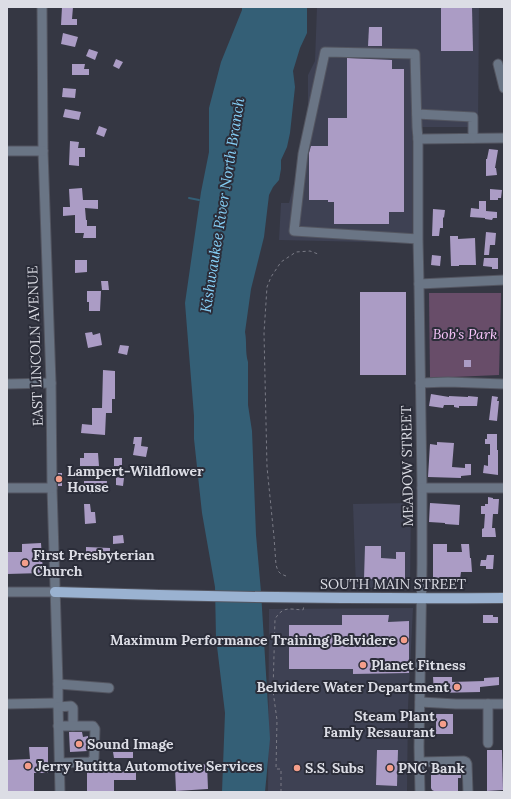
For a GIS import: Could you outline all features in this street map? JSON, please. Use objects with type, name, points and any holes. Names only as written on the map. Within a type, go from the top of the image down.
[{"type":"main road","name":"SOUTH MAIN STREET","points":[[55,592],[305,598],[504,598]]},
{"type":"street","name":"EAST LINCOLN AVENUE","points":[[42,7],[43,151],[51,384],[52,488],[60,792]]},
{"type":"street","name":"MEADOW STREET","points":[[418,239],[294,231],[303,154],[325,52],[415,54],[418,139],[422,488],[420,792]]},
{"type":"street","points":[[498,64],[504,88]]},
{"type":"street","points":[[417,114],[473,117],[473,138]]},
{"type":"street","points":[[418,139],[504,138]]},
{"type":"street","points":[[7,151],[43,151]]},
{"type":"street","points":[[419,284],[504,280]]},
{"type":"street","points":[[420,384],[448,382],[504,384]]},
{"type":"street","points":[[7,384],[51,384]]},
{"type":"street","points":[[7,488],[52,488]]},
{"type":"street","points":[[422,488],[504,488]]},
{"type":"street","points":[[7,592],[55,592]]},
{"type":"street","points":[[58,684],[109,688]]},
{"type":"street","points":[[420,702],[504,704]]},
{"type":"street","points":[[7,704],[71,706],[73,708],[73,726]]},
{"type":"street","points":[[488,704],[488,743]]},
{"type":"street","points":[[58,726],[93,726],[95,730],[94,759],[90,762],[59,762]]},
{"type":"street","points":[[420,762],[466,762],[468,792]]},
{"type":"path","points":[[286,576],[278,571],[276,565],[267,467],[264,333],[267,287],[278,266],[286,258],[296,252],[310,250],[318,254]]},
{"type":"path","points":[[282,792],[281,769],[276,769],[277,720],[273,691],[275,619],[278,613],[284,609],[303,610],[305,598]]},
{"type":"shaded area","points":[[317,7],[479,7],[478,127],[412,127],[412,243],[279,240],[281,203],[289,203],[295,180],[305,125],[308,105],[308,75],[315,61]]},
{"type":"shaded area","points":[[411,503],[410,589],[356,588],[353,504]]},
{"type":"shaded area","points":[[413,608],[408,707],[407,792],[268,791],[269,609]]},
{"type":"green space","name":"Bob's Park","points":[[429,293],[501,293],[499,375],[430,378]]},
{"type":"water","name":"Kishwaukee River North Branch","points":[[242,7],[307,7],[307,33],[300,48],[293,71],[295,87],[290,133],[287,147],[281,160],[279,180],[269,195],[264,237],[251,289],[245,332],[248,362],[248,405],[252,431],[256,535],[270,739],[265,792],[222,792],[225,713],[216,638],[215,587],[202,513],[194,439],[194,416],[185,303],[201,192],[209,152],[209,108],[221,62]]},
{"type":"building","points":[[62,7],[73,7],[72,19],[77,19],[77,25],[61,25]]},
{"type":"building","points":[[441,7],[472,7],[473,51],[441,51]]},
{"type":"building","points":[[369,27],[382,27],[382,46],[368,46]]},
{"type":"building","points":[[63,33],[78,37],[75,47],[61,44]]},
{"type":"building","points":[[89,49],[98,52],[95,60],[86,56]]},
{"type":"building","points":[[347,58],[392,60],[392,69],[404,69],[404,212],[389,212],[389,224],[334,224],[334,202],[328,202],[328,200],[309,200],[309,153],[311,146],[328,146],[328,118],[347,118]]},
{"type":"building","points":[[116,59],[123,62],[119,69],[113,66]]},
{"type":"building","points":[[72,64],[85,64],[84,69],[89,69],[89,75],[72,75]]},
{"type":"building","points":[[63,88],[76,89],[75,98],[62,97]]},
{"type":"building","points":[[65,109],[81,112],[79,120],[63,117]]},
{"type":"building","points":[[99,126],[107,129],[104,137],[96,134]]},
{"type":"building","points":[[70,141],[79,142],[78,148],[85,148],[85,157],[79,157],[79,166],[69,165]]},
{"type":"building","points":[[489,149],[498,150],[495,168],[497,175],[486,176],[486,159]]},
{"type":"building","points":[[82,188],[83,200],[98,200],[98,209],[85,208],[87,226],[96,226],[96,238],[83,238],[84,233],[75,233],[75,215],[63,216],[63,207],[70,207],[69,189]]},
{"type":"building","points":[[490,189],[502,190],[501,198],[498,198],[498,200],[490,200]]},
{"type":"building","points":[[479,201],[486,201],[486,211],[497,212],[497,218],[493,218],[492,220],[470,217],[471,208],[479,209]]},
{"type":"building","points":[[433,209],[445,210],[444,218],[443,217],[443,228],[440,228],[439,236],[432,236]]},
{"type":"building","points":[[486,232],[496,233],[495,245],[490,245],[489,255],[484,255]]},
{"type":"building","points":[[450,236],[458,236],[458,239],[475,238],[476,265],[451,266]]},
{"type":"building","points":[[432,255],[441,256],[440,266],[431,265]]},
{"type":"building","points":[[484,258],[498,258],[498,269],[483,266]]},
{"type":"building","points":[[75,260],[87,260],[87,272],[75,273]]},
{"type":"building","points":[[101,281],[108,281],[109,290],[102,290]]},
{"type":"building","points":[[87,291],[101,291],[100,311],[89,311]]},
{"type":"building","points":[[360,292],[406,292],[406,375],[360,375]]},
{"type":"building","points":[[92,332],[93,335],[100,333],[102,345],[88,348],[85,333]]},
{"type":"building","points":[[120,345],[129,346],[127,355],[118,353]]},
{"type":"building","points":[[464,360],[471,360],[471,367],[464,367]]},
{"type":"building","points":[[103,370],[115,371],[115,399],[112,399],[112,413],[106,413],[105,435],[81,433],[82,424],[92,425],[92,408],[102,408]]},
{"type":"building","points":[[431,394],[449,397],[478,397],[477,406],[459,406],[459,408],[454,407],[454,405],[444,405],[443,408],[429,406]]},
{"type":"building","points":[[492,396],[498,397],[497,401],[499,401],[497,421],[489,420]]},
{"type":"building","points":[[487,434],[497,434],[498,475],[483,473],[484,465],[488,466],[488,455],[490,455],[490,444],[485,444]]},
{"type":"building","points":[[134,437],[142,437],[141,446],[148,447],[146,457],[133,455],[135,444],[133,444]]},
{"type":"building","points":[[437,442],[454,443],[452,467],[465,468],[465,464],[471,464],[471,475],[461,476],[461,478],[428,477],[430,444],[437,445]]},
{"type":"building","points":[[84,453],[98,453],[99,466],[80,466],[80,458],[84,458]]},
{"type":"building","points":[[114,458],[122,458],[122,466],[114,466]]},
{"type":"building","name":"Lampert-Wildflower House","points":[[58,473],[62,473],[62,486],[58,486]]},
{"type":"building","points":[[116,477],[124,478],[123,486],[116,485]]},
{"type":"building","points":[[84,481],[107,481],[106,491],[96,491],[96,494],[89,494],[89,491],[84,491]]},
{"type":"building","points":[[488,497],[499,499],[498,514],[493,514],[492,528],[495,528],[496,537],[482,537],[485,514],[481,514],[481,506],[488,504]]},
{"type":"building","points":[[430,503],[460,505],[459,525],[429,522]]},
{"type":"building","points":[[84,504],[90,504],[91,512],[95,512],[96,523],[85,524]]},
{"type":"building","points":[[123,535],[124,543],[113,544],[113,536]]},
{"type":"building","name":"First Presbyterian Church","points":[[41,543],[43,573],[7,574],[7,552],[22,552],[22,544]]},
{"type":"building","points":[[433,544],[447,544],[447,552],[462,552],[461,544],[469,544],[472,572],[461,572],[460,579],[433,579]]},
{"type":"building","points":[[365,546],[381,546],[381,558],[396,559],[396,552],[405,552],[405,580],[364,579]]},
{"type":"building","points":[[86,547],[110,548],[110,561],[86,560]]},
{"type":"building","points":[[487,555],[494,555],[493,569],[486,569],[486,566],[480,566],[481,560],[486,560]]},
{"type":"building","points":[[342,615],[389,615],[388,622],[409,621],[409,673],[353,674],[353,669],[289,669],[289,625],[342,625]]},
{"type":"building","points":[[483,615],[493,615],[493,617],[498,617],[498,623],[483,623]]},
{"type":"building","name":"Belvidere Water Department","points":[[433,677],[452,677],[452,682],[484,681],[484,678],[499,677],[499,685],[480,687],[480,692],[434,693]]},
{"type":"building","points":[[436,714],[453,714],[453,734],[436,734]]},
{"type":"building","name":"Sound Image","points":[[69,732],[82,732],[83,737],[88,736],[88,751],[70,752]]},
{"type":"building","name":"Jerry Butitta Automotive Services","points":[[29,747],[48,747],[48,773],[34,773],[34,792],[7,792],[7,760],[30,759]]},
{"type":"building","points":[[377,750],[398,750],[397,786],[376,785]]},
{"type":"building","points":[[487,750],[502,750],[503,790],[487,791]]},
{"type":"building","points":[[113,752],[133,752],[133,758],[114,758]]},
{"type":"building","points":[[207,764],[208,789],[176,791],[175,769],[196,768],[196,765]]},
{"type":"building","points":[[100,766],[114,766],[114,771],[136,771],[136,780],[114,780],[114,792],[87,792],[87,772],[100,772]]},
{"type":"building","points":[[458,767],[458,770],[461,770],[461,778],[458,778],[458,791],[432,790],[431,768]]},
{"type":"waterway","points":[[189,198],[199,200]]},
{"type":"place","name":"Lampert-Wildflower House","points":[[59,479]]},
{"type":"place","name":"First Presbyterian Church","points":[[25,563]]},
{"type":"place","name":"Maximum Performance Training Belvidere","points":[[404,640]]},
{"type":"place","name":"Planet Fitness","points":[[363,665]]},
{"type":"place","name":"Belvidere Water Department","points":[[457,687]]},
{"type":"place","name":"Steam Plant Famly Resaurant","points":[[443,724]]},
{"type":"place","name":"Sound Image","points":[[79,744]]},
{"type":"place","name":"Jerry Butitta Automotive Services","points":[[28,766]]},
{"type":"place","name":"S.S. Subs","points":[[297,768]]},
{"type":"place","name":"PNC Bank","points":[[390,768]]}]
